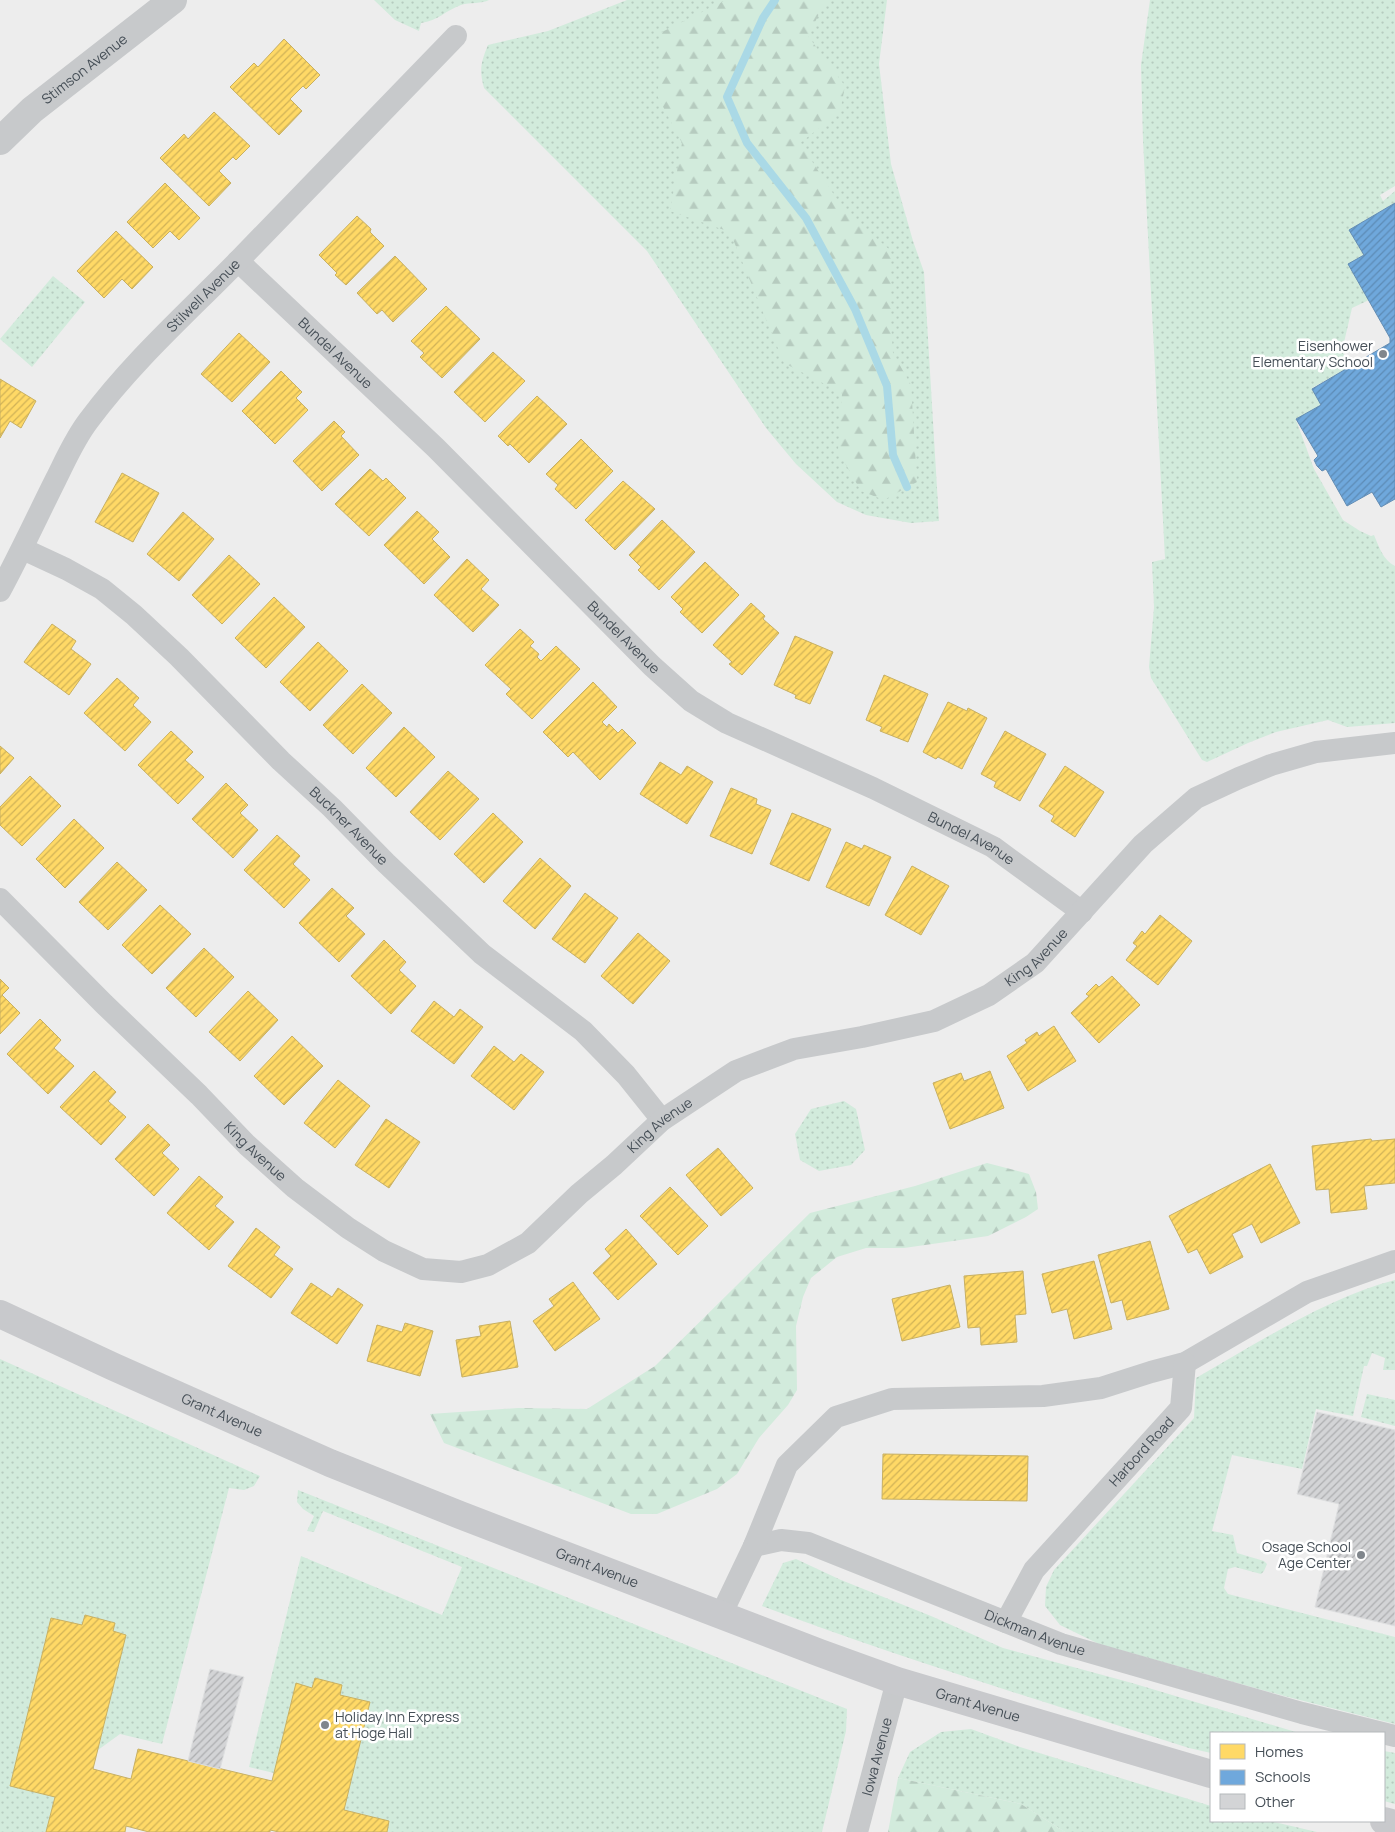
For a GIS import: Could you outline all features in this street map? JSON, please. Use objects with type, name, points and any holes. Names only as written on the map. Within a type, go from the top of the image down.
[{"type":"main road","name":"Grant Avenue","points":[[0,1314],[123,1372],[322,1460],[721,1615],[897,1681],[1210,1774]]},
{"type":"street","name":"Stimson Avenue","points":[[0,141],[32,110],[173,0]]},
{"type":"street","name":"Stilwell Avenue","points":[[0,590],[23,549],[70,450],[88,422],[124,376],[456,36]]},
{"type":"street","name":"Bundel Avenue","points":[[238,261],[436,448],[652,666],[691,701],[727,723],[873,788],[993,847],[1082,912]]},
{"type":"street","name":"Buckner Avenue","points":[[23,549],[66,569],[102,589],[134,614],[281,761],[482,954],[583,1031],[626,1075],[662,1120]]},
{"type":"street","name":"King Avenue","points":[[0,899],[104,1004],[200,1095],[247,1146],[288,1182],[348,1228],[384,1251],[423,1269],[461,1272],[488,1265],[528,1243],[579,1194],[614,1165],[662,1120],[736,1071],[794,1049],[862,1037],[934,1021],[989,995],[1035,963],[1143,844],[1196,798],[1255,772],[1316,752],[1395,743]]},
{"type":"street","points":[[721,1615],[754,1546],[787,1466],[836,1417],[892,1398],[1044,1396],[1100,1388],[1185,1363],[1307,1292],[1395,1261]]},
{"type":"street","name":"Harbord Road","points":[[1006,1622],[1034,1570],[1181,1408],[1185,1363]]},
{"type":"street","name":"Dickman Avenue","points":[[754,1546],[780,1540],[808,1543],[1061,1644],[1302,1713],[1379,1732]]},
{"type":"street","name":"Iowa Avenue","points":[[857,1832],[897,1681]]},
{"type":"green space","points":[[374,0],[489,0],[456,7],[432,20],[421,23],[419,31],[395,20]]},
{"type":"green space","points":[[627,0],[887,0],[879,64],[891,164],[924,272],[939,521],[911,523],[866,515],[837,502],[796,464],[766,428],[647,251],[484,88],[482,66],[488,45],[548,31]]},
{"type":"green space","points":[[726,0],[826,0],[808,36],[845,86],[840,112],[800,143],[844,210],[891,251],[893,353],[911,385],[917,482],[884,500],[861,491],[838,451],[842,393],[784,363],[730,232],[670,211],[682,143],[658,97],[660,33]]},
{"type":"green space","points":[[1150,0],[1395,0],[1395,186],[1380,195],[1383,201],[1395,191],[1395,203],[1349,230],[1364,255],[1349,264],[1369,300],[1352,308],[1342,351],[1351,366],[1312,388],[1321,405],[1296,420],[1314,469],[1343,520],[1360,531],[1371,536],[1374,535],[1384,557],[1395,566],[1395,723],[1347,727],[1328,720],[1276,732],[1207,762],[1202,760],[1151,678],[1149,667],[1154,607],[1152,562],[1165,559],[1143,141],[1141,65]]},
{"type":"green space","points":[[53,276],[85,302],[32,367],[0,339]]},
{"type":"green space","points":[[844,1101],[856,1109],[865,1150],[851,1165],[819,1171],[800,1160],[795,1134],[811,1109]]},
{"type":"green space","points":[[987,1163],[1029,1174],[1036,1192],[1038,1209],[988,1236],[904,1248],[866,1248],[837,1257],[811,1278],[803,1297],[796,1326],[797,1390],[788,1405],[759,1438],[737,1474],[717,1489],[657,1514],[631,1514],[444,1443],[430,1414],[518,1408],[587,1409],[655,1366],[810,1213],[915,1186]]},
{"type":"green space","points":[[1395,1280],[1395,1370],[1383,1370],[1385,1358],[1372,1353],[1367,1366],[1364,1366],[1353,1416],[1316,1409],[1302,1469],[1232,1455],[1212,1531],[1233,1535],[1237,1553],[1264,1561],[1267,1564],[1261,1574],[1235,1567],[1228,1569],[1224,1588],[1228,1594],[1395,1637],[1395,1724],[1284,1696],[1099,1644],[1060,1625],[1045,1606],[1046,1587],[1054,1570],[1194,1418],[1196,1378],[1268,1336],[1318,1310],[1369,1288]]},
{"type":"green space","points":[[0,1359],[260,1476],[254,1486],[244,1490],[229,1488],[162,1744],[120,1734],[98,1750],[126,1635],[113,1631],[115,1623],[85,1615],[82,1625],[51,1618],[10,1786],[55,1797],[46,1832],[0,1832]]},
{"type":"green space","points":[[1367,1394],[1395,1400],[1395,1426],[1361,1417]]},
{"type":"green space","points":[[298,1490],[847,1709],[846,1731],[822,1832],[387,1832],[389,1821],[344,1810],[370,1702],[340,1695],[342,1685],[315,1678],[312,1688],[296,1684],[274,1773],[249,1767],[301,1556],[442,1615],[462,1567],[323,1511],[314,1532],[307,1531],[314,1516],[303,1509],[297,1502]]},
{"type":"green space","points":[[796,1559],[841,1580],[931,1616],[1003,1648],[1132,1683],[1296,1732],[1210,1732],[1210,1753],[1189,1748],[921,1662],[762,1606],[783,1563]]},
{"type":"green space","points":[[971,1729],[1020,1747],[1210,1806],[1210,1822],[1274,1822],[1317,1832],[1065,1832],[1021,1804],[898,1778],[910,1752],[941,1732]]},
{"type":"green space","points":[[1385,1751],[1395,1753],[1395,1804],[1385,1801]]},
{"type":"green space","points":[[898,1778],[1021,1804],[1065,1832],[888,1832]]},
{"type":"building: Homes","points":[[284,39],[320,75],[306,89],[303,86],[290,99],[302,111],[279,135],[230,87],[254,63],[258,67]]},
{"type":"building: Homes","points":[[214,112],[250,146],[236,160],[233,157],[219,171],[231,183],[209,206],[160,158],[184,134],[188,139]]},
{"type":"building: Homes","points":[[165,183],[200,218],[179,240],[170,231],[153,248],[127,222]]},
{"type":"building: Homes","points":[[357,216],[371,229],[370,232],[384,246],[346,285],[319,255]]},
{"type":"building: Homes","points":[[116,231],[153,267],[132,289],[122,279],[104,298],[77,271]]},
{"type":"building: Homes","points":[[395,256],[427,289],[393,322],[382,310],[377,314],[357,293]]},
{"type":"building: Homes","points":[[446,306],[480,339],[442,378],[420,357],[424,353],[411,341]]},
{"type":"building: Homes","points":[[239,333],[270,362],[232,402],[201,374]]},
{"type":"building: Homes","points":[[493,352],[525,381],[485,422],[454,392]]},
{"type":"building: Homes","points":[[281,371],[302,392],[296,398],[308,410],[275,444],[242,411]]},
{"type":"building: Homes","points":[[0,379],[36,401],[21,428],[10,421],[0,438]]},
{"type":"building: Homes","points":[[537,396],[567,424],[529,463],[510,444],[508,446],[498,436]]},
{"type":"building: Homes","points":[[334,421],[345,432],[341,436],[359,455],[322,491],[293,461]]},
{"type":"building: Homes","points":[[581,439],[613,471],[576,509],[555,489],[558,485],[546,474]]},
{"type":"building: Homes","points":[[370,469],[383,481],[386,478],[406,498],[369,536],[335,504]]},
{"type":"building: Homes","points":[[122,473],[159,493],[133,542],[95,522]]},
{"type":"building: Homes","points":[[623,481],[655,509],[615,550],[585,520]]},
{"type":"building: Homes","points":[[417,511],[439,532],[432,539],[450,557],[424,584],[384,545]]},
{"type":"building: Homes","points":[[183,512],[214,539],[179,581],[147,554]]},
{"type":"building: Homes","points":[[662,520],[695,552],[659,590],[638,570],[641,567],[629,555]]},
{"type":"building: Homes","points":[[229,555],[260,584],[222,624],[192,595]]},
{"type":"building: Homes","points":[[467,559],[489,580],[481,589],[499,605],[473,632],[434,595]]},
{"type":"building: Homes","points":[[705,562],[739,595],[702,633],[680,612],[683,609],[671,597]]},
{"type":"building: Homes","points":[[274,597],[305,627],[266,668],[235,638]]},
{"type":"building: Homes","points":[[751,603],[765,616],[763,619],[779,633],[742,675],[729,664],[732,662],[713,645]]},
{"type":"building: Homes","points":[[52,624],[76,641],[71,649],[91,664],[69,695],[24,662]]},
{"type":"building: Homes","points":[[520,629],[534,642],[530,646],[539,654],[537,657],[541,661],[556,646],[580,669],[532,719],[506,694],[511,689],[485,665]]},
{"type":"building: Homes","points":[[795,636],[833,652],[810,704],[795,698],[796,695],[774,685]]},
{"type":"building: Homes","points":[[318,642],[348,671],[310,711],[280,682]]},
{"type":"building: Homes","points":[[884,675],[928,694],[908,742],[880,731],[882,727],[866,720]]},
{"type":"building: Homes","points":[[117,678],[139,698],[133,705],[151,722],[125,751],[84,713]]},
{"type":"building: Homes","points":[[593,682],[617,707],[602,722],[607,727],[609,724],[618,733],[622,729],[636,743],[600,780],[573,752],[568,757],[543,732]]},
{"type":"building: Homes","points":[[362,684],[392,713],[353,754],[323,725]]},
{"type":"building: Homes","points":[[948,702],[967,711],[968,708],[987,718],[962,769],[923,752]]},
{"type":"building: Homes","points":[[404,727],[435,757],[396,797],[366,768]]},
{"type":"building: Homes","points":[[171,731],[193,752],[185,760],[204,777],[178,804],[138,765]]},
{"type":"building: Homes","points":[[1005,731],[1046,754],[1020,801],[994,787],[996,782],[981,774]]},
{"type":"building: Homes","points":[[0,746],[14,758],[0,774]]},
{"type":"building: Homes","points":[[660,762],[681,775],[687,766],[713,782],[687,824],[640,794]]},
{"type":"building: Homes","points":[[1065,766],[1104,792],[1075,837],[1051,821],[1054,816],[1039,806]]},
{"type":"building: Homes","points":[[448,771],[479,799],[440,840],[410,812]]},
{"type":"building: Homes","points":[[30,776],[61,806],[22,846],[0,825],[0,807]]},
{"type":"building: Homes","points":[[226,783],[248,805],[240,813],[258,830],[233,858],[192,819]]},
{"type":"building: Homes","points":[[731,788],[757,799],[756,804],[771,810],[752,854],[710,836]]},
{"type":"building: Homes","points":[[493,813],[523,842],[484,883],[454,854]]},
{"type":"building: Homes","points":[[792,813],[831,829],[809,881],[770,864]]},
{"type":"building: Homes","points":[[74,819],[104,848],[65,888],[36,859]]},
{"type":"building: Homes","points":[[277,835],[300,856],[293,864],[310,880],[284,908],[244,870]]},
{"type":"building: Homes","points":[[846,842],[862,849],[864,845],[891,857],[869,906],[826,887]]},
{"type":"building: Homes","points":[[540,858],[571,886],[535,929],[503,901]]},
{"type":"building: Homes","points":[[117,862],[147,890],[108,930],[79,902]]},
{"type":"building: Homes","points":[[912,866],[949,886],[921,935],[885,915]]},
{"type":"building: Homes","points":[[332,888],[354,908],[346,916],[365,934],[339,962],[299,923]]},
{"type":"building: Homes","points":[[585,893],[618,918],[585,963],[552,939]]},
{"type":"building: Homes","points":[[160,905],[191,934],[152,974],[122,945]]},
{"type":"building: Homes","points":[[1160,915],[1192,941],[1158,985],[1126,960],[1137,946],[1133,943],[1142,931],[1145,934]]},
{"type":"building: Homes","points":[[638,933],[670,961],[633,1004],[601,976]]},
{"type":"building: Homes","points":[[384,940],[406,962],[399,970],[416,986],[391,1014],[351,976]]},
{"type":"building: Homes","points":[[204,948],[234,977],[196,1017],[166,988]]},
{"type":"building: Homes","points":[[1112,976],[1140,1005],[1099,1043],[1071,1013],[1089,996],[1086,994],[1096,984],[1099,987]]},
{"type":"building: Homes","points":[[0,979],[9,988],[2,995],[20,1013],[0,1034]]},
{"type":"building: Homes","points":[[248,991],[278,1020],[240,1061],[209,1032]]},
{"type":"building: Homes","points":[[434,1001],[454,1017],[460,1009],[483,1027],[454,1064],[411,1031]]},
{"type":"building: Homes","points":[[40,1019],[61,1040],[54,1048],[74,1066],[48,1094],[7,1054]]},
{"type":"building: Homes","points":[[1054,1026],[1076,1061],[1028,1091],[1007,1056],[1027,1043],[1025,1040],[1037,1032],[1039,1036]]},
{"type":"building: Homes","points":[[292,1036],[323,1066],[284,1105],[254,1076]]},
{"type":"building: Homes","points":[[494,1046],[514,1062],[521,1054],[544,1072],[514,1110],[471,1076]]},
{"type":"building: Homes","points":[[94,1071],[116,1092],[108,1101],[126,1117],[101,1145],[60,1107]]},
{"type":"building: Homes","points":[[990,1071],[1004,1108],[950,1129],[933,1083],[961,1073],[964,1081]]},
{"type":"building: Homes","points":[[338,1080],[370,1106],[335,1148],[304,1123]]},
{"type":"building: Homes","points":[[386,1119],[420,1142],[389,1188],[355,1165]]},
{"type":"building: Homes","points":[[148,1124],[170,1145],[162,1153],[179,1169],[154,1196],[115,1159]]},
{"type":"building: Homes","points":[[1371,1139],[1372,1141],[1395,1139],[1395,1183],[1364,1186],[1367,1209],[1331,1213],[1329,1189],[1316,1190],[1312,1146]]},
{"type":"building: Homes","points":[[718,1148],[753,1188],[721,1216],[686,1175]]},
{"type":"building: Homes","points":[[1270,1164],[1300,1223],[1261,1243],[1252,1224],[1232,1234],[1243,1257],[1210,1274],[1197,1249],[1188,1253],[1169,1216]]},
{"type":"building: Homes","points":[[199,1176],[223,1197],[215,1206],[234,1222],[209,1250],[167,1213]]},
{"type":"building: Homes","points":[[670,1187],[708,1226],[678,1255],[640,1216]]},
{"type":"building: Homes","points":[[256,1228],[280,1247],[274,1255],[293,1269],[271,1298],[228,1266]]},
{"type":"building: Homes","points":[[626,1229],[657,1264],[618,1300],[593,1273],[611,1256],[605,1249]]},
{"type":"building: Homes","points":[[1150,1241],[1169,1309],[1127,1320],[1122,1300],[1111,1303],[1098,1255]]},
{"type":"building: Homes","points":[[1094,1261],[1112,1329],[1074,1339],[1067,1309],[1052,1313],[1042,1274]]},
{"type":"building: Homes","points":[[1023,1271],[1026,1314],[1015,1315],[1017,1342],[981,1345],[980,1327],[968,1328],[964,1276]]},
{"type":"building: Homes","points":[[573,1282],[600,1319],[555,1351],[533,1321],[554,1306],[549,1299]]},
{"type":"building: Homes","points":[[311,1283],[332,1297],[338,1288],[363,1305],[337,1344],[291,1313]]},
{"type":"building: Homes","points":[[950,1285],[960,1327],[902,1341],[892,1299]]},
{"type":"building: Homes","points":[[510,1321],[518,1367],[462,1377],[456,1340],[481,1336],[479,1326]]},
{"type":"building: Homes","points":[[405,1323],[433,1331],[420,1376],[367,1361],[377,1325],[402,1332]]},
{"type":"building: Homes","points":[[883,1454],[1028,1456],[1027,1501],[882,1499]]},
{"type":"building: Homes","name":"Holiday Inn Express at Hoge Hall","points":[[85,1615],[115,1623],[113,1631],[126,1635],[93,1769],[131,1779],[138,1749],[272,1781],[296,1683],[312,1688],[315,1678],[342,1685],[340,1695],[370,1702],[344,1810],[389,1821],[387,1832],[279,1832],[270,1830],[270,1832],[149,1832],[126,1826],[125,1832],[46,1832],[55,1797],[10,1786],[51,1618],[82,1625]]},
{"type":"building: Schools","name":"Eisenhower Elementary School","points":[[1395,203],[1395,499],[1381,507],[1372,492],[1347,506],[1326,469],[1322,471],[1317,466],[1314,460],[1318,456],[1296,419],[1321,405],[1312,389],[1390,343],[1390,338],[1348,264],[1364,255],[1349,230]]},
{"type":"building: Other","name":"Osage School Age Center","points":[[1317,1412],[1395,1430],[1395,1626],[1315,1607],[1339,1504],[1297,1494]]},
{"type":"building: Other","points":[[210,1669],[244,1677],[220,1769],[188,1761]]},
{"type":"waterway","points":[[775,0],[763,18],[727,97],[747,143],[806,218],[855,309],[887,386],[893,455],[907,487]]},
{"type":"place","name":"Eisenhower Elementary School","points":[[1383,354]]},
{"type":"place","name":"Osage School Age Center","points":[[1361,1555]]},
{"type":"place","name":"Holiday Inn Express at Hoge Hall","points":[[325,1725]]}]
